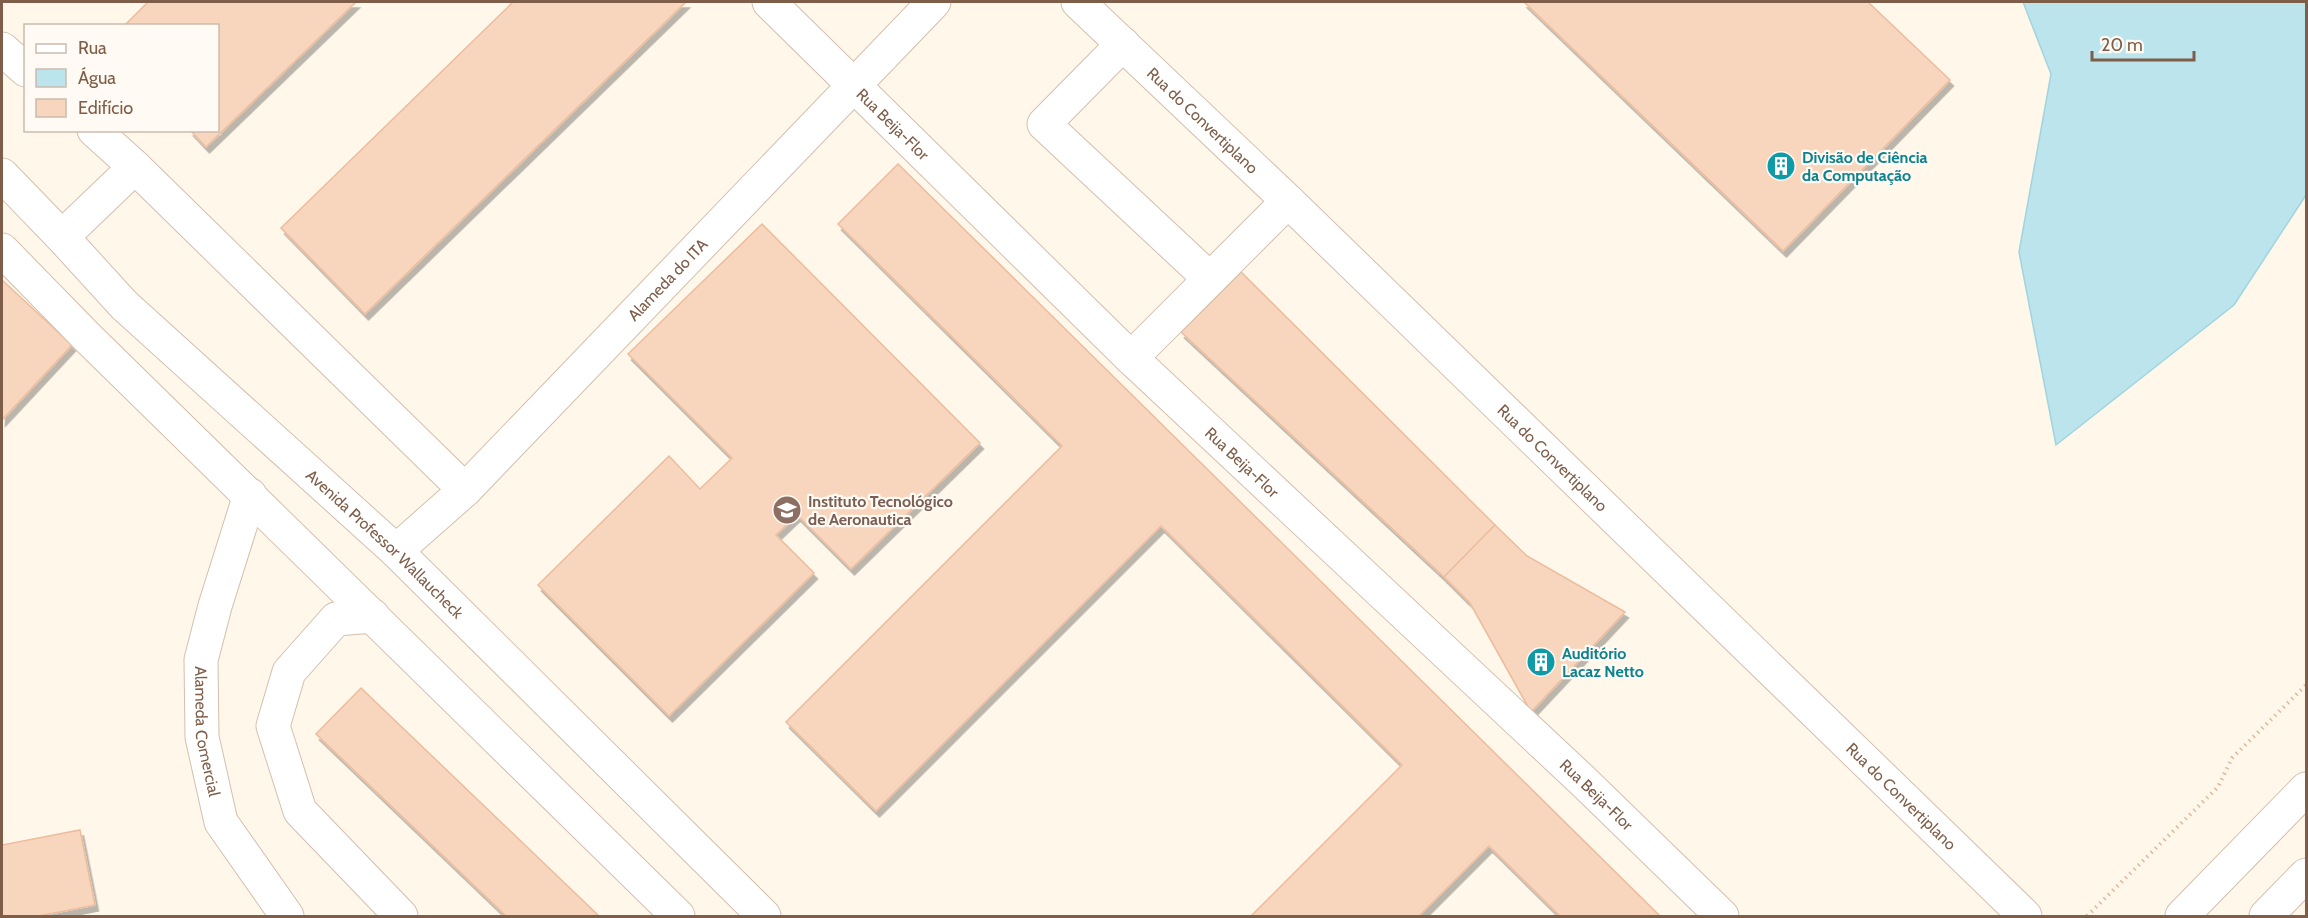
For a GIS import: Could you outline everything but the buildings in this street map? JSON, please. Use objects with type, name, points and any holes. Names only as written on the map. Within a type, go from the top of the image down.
[{"type":"lane","name":"Rua Beija-Flor","points":[[769,2],[1131,358],[1583,781],[1722,916]]},
{"type":"lane","name":"Alameda do ITA","points":[[396,551],[465,490],[934,2]]},
{"type":"lane","name":"Rua do Convertiplano","points":[[1078,2],[1288,201],[2025,916]]},
{"type":"lane","points":[[1123,44],[1044,124],[1210,279]]},
{"type":"lane","points":[[2,49],[24,68]]},
{"type":"lane","points":[[96,132],[135,167],[465,490]]},
{"type":"lane","points":[[62,237],[135,167]]},
{"type":"lane","name":"Avenida Professor Wallaucheck","points":[[2,175],[124,304],[396,551],[764,916]]},
{"type":"lane","points":[[1131,358],[1288,201]]},
{"type":"lane","points":[[2,250],[87,337],[678,916]]},
{"type":"lane","name":"Alameda Comercial","points":[[250,495],[214,606],[201,660],[202,737],[221,822],[287,916]]},
{"type":"lane","points":[[373,616],[336,619],[289,672],[273,726],[300,811],[400,916]]},
{"type":"lane","points":[[2182,916],[2307,789]]},
{"type":"lane","points":[[2266,916],[2307,875]]},
{"type":"path","points":[[2087,916],[2218,787],[2232,758],[2307,685]]},
{"type":"water","points":[[2023,2],[2306,2],[2306,195],[2234,305],[2056,445],[2019,252],[2051,74]]},
{"type":"place","name":"Divisão de Ciência da Computação","points":[[1781,166]]},
{"type":"place","name":"Instituto Tecnológico de Aeronautica","points":[[787,510]]},
{"type":"place","name":"Auditório Lacaz Netto","points":[[1541,662]]}]
